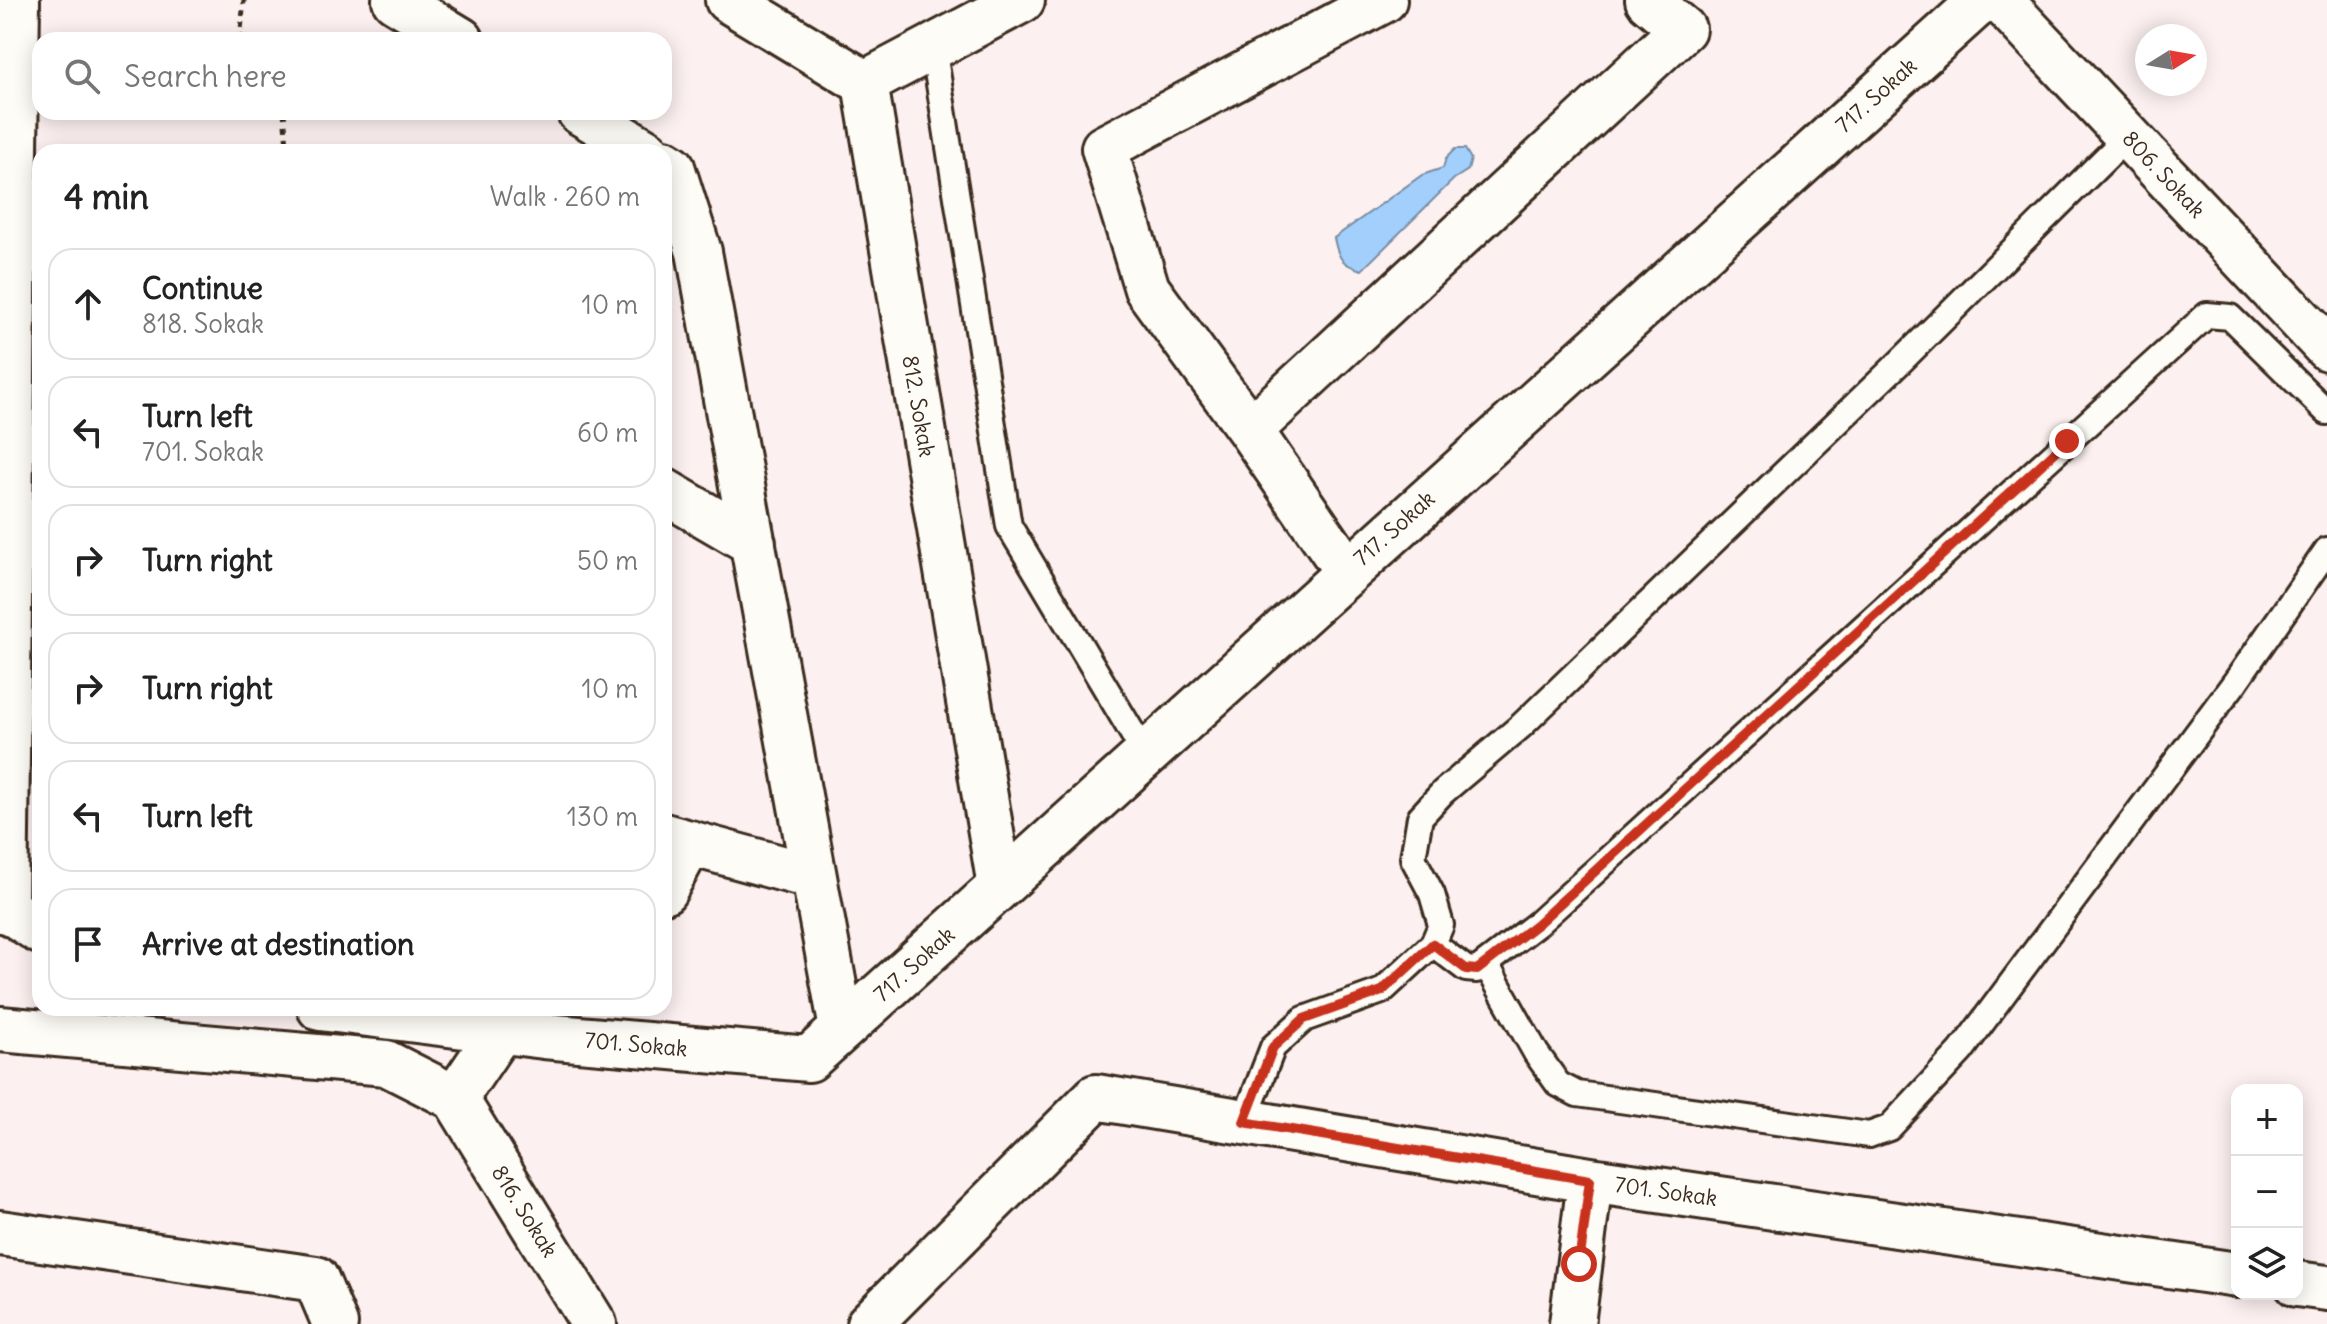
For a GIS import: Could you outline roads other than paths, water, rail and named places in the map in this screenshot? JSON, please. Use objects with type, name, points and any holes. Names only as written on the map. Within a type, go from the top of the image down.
[{"type":"street","points":[[15,916],[17,0]]},
{"type":"street","points":[[395,0],[448,32]]},
{"type":"street","points":[[728,0],[865,83],[1022,0]]},
{"type":"street","points":[[1347,571],[1250,430],[1147,289],[1104,148],[1384,0]]},
{"type":"street","points":[[1250,430],[1683,29],[1648,0]]},
{"type":"street","name":"717. Sokak","points":[[809,1059],[1982,0]]},
{"type":"street","name":"806. Sokak","points":[[2000,0],[2327,348]]},
{"type":"street","name":"812. Sokak","points":[[865,83],[1000,886]]},
{"type":"street","points":[[593,120],[634,144]]},
{"type":"street","points":[[672,167],[699,252],[842,1029]]},
{"type":"street","points":[[672,496],[753,543]]},
{"type":"street","points":[[672,860],[677,840],[814,877]]},
{"type":"street","name":"701. Sokak","points":[[386,1016],[501,1030],[593,1024],[809,1059]]},
{"type":"street","points":[[0,1029],[386,1063],[455,1098],[501,1030]]},
{"type":"street","name":"701. Sokak","points":[[869,1324],[1096,1097],[1590,1180],[2231,1274]]},
{"type":"street","name":"816. Sokak","points":[[455,1098],[594,1324]]},
{"type":"street","points":[[1572,1323],[1590,1180]]},
{"type":"street","points":[[0,1233],[316,1279],[335,1324]]},
{"type":"street","points":[[2303,1285],[2327,1288]]},
{"type":"lane","points":[[933,46],[1009,526],[1145,754]]},
{"type":"lane","points":[[1244,1122],[1273,1047],[1304,1019],[1382,991],[1433,944],[1441,925],[1432,894],[1413,858],[1420,817],[1443,792],[1521,726],[1705,550],[2128,136]]},
{"type":"lane","points":[[1433,944],[1466,969],[1477,970],[1537,924],[2207,315],[2230,317],[2327,412]]},
{"type":"lane","points":[[1486,964],[1536,1053],[1558,1084],[1577,1094],[1869,1135],[1889,1128],[1961,1051],[2236,681],[2327,550]]},
{"type":"water","points":[[1455,149],[1465,149],[1471,159],[1468,170],[1454,179],[1362,270],[1342,260],[1334,238],[1422,175],[1443,168],[1446,158]]}]
